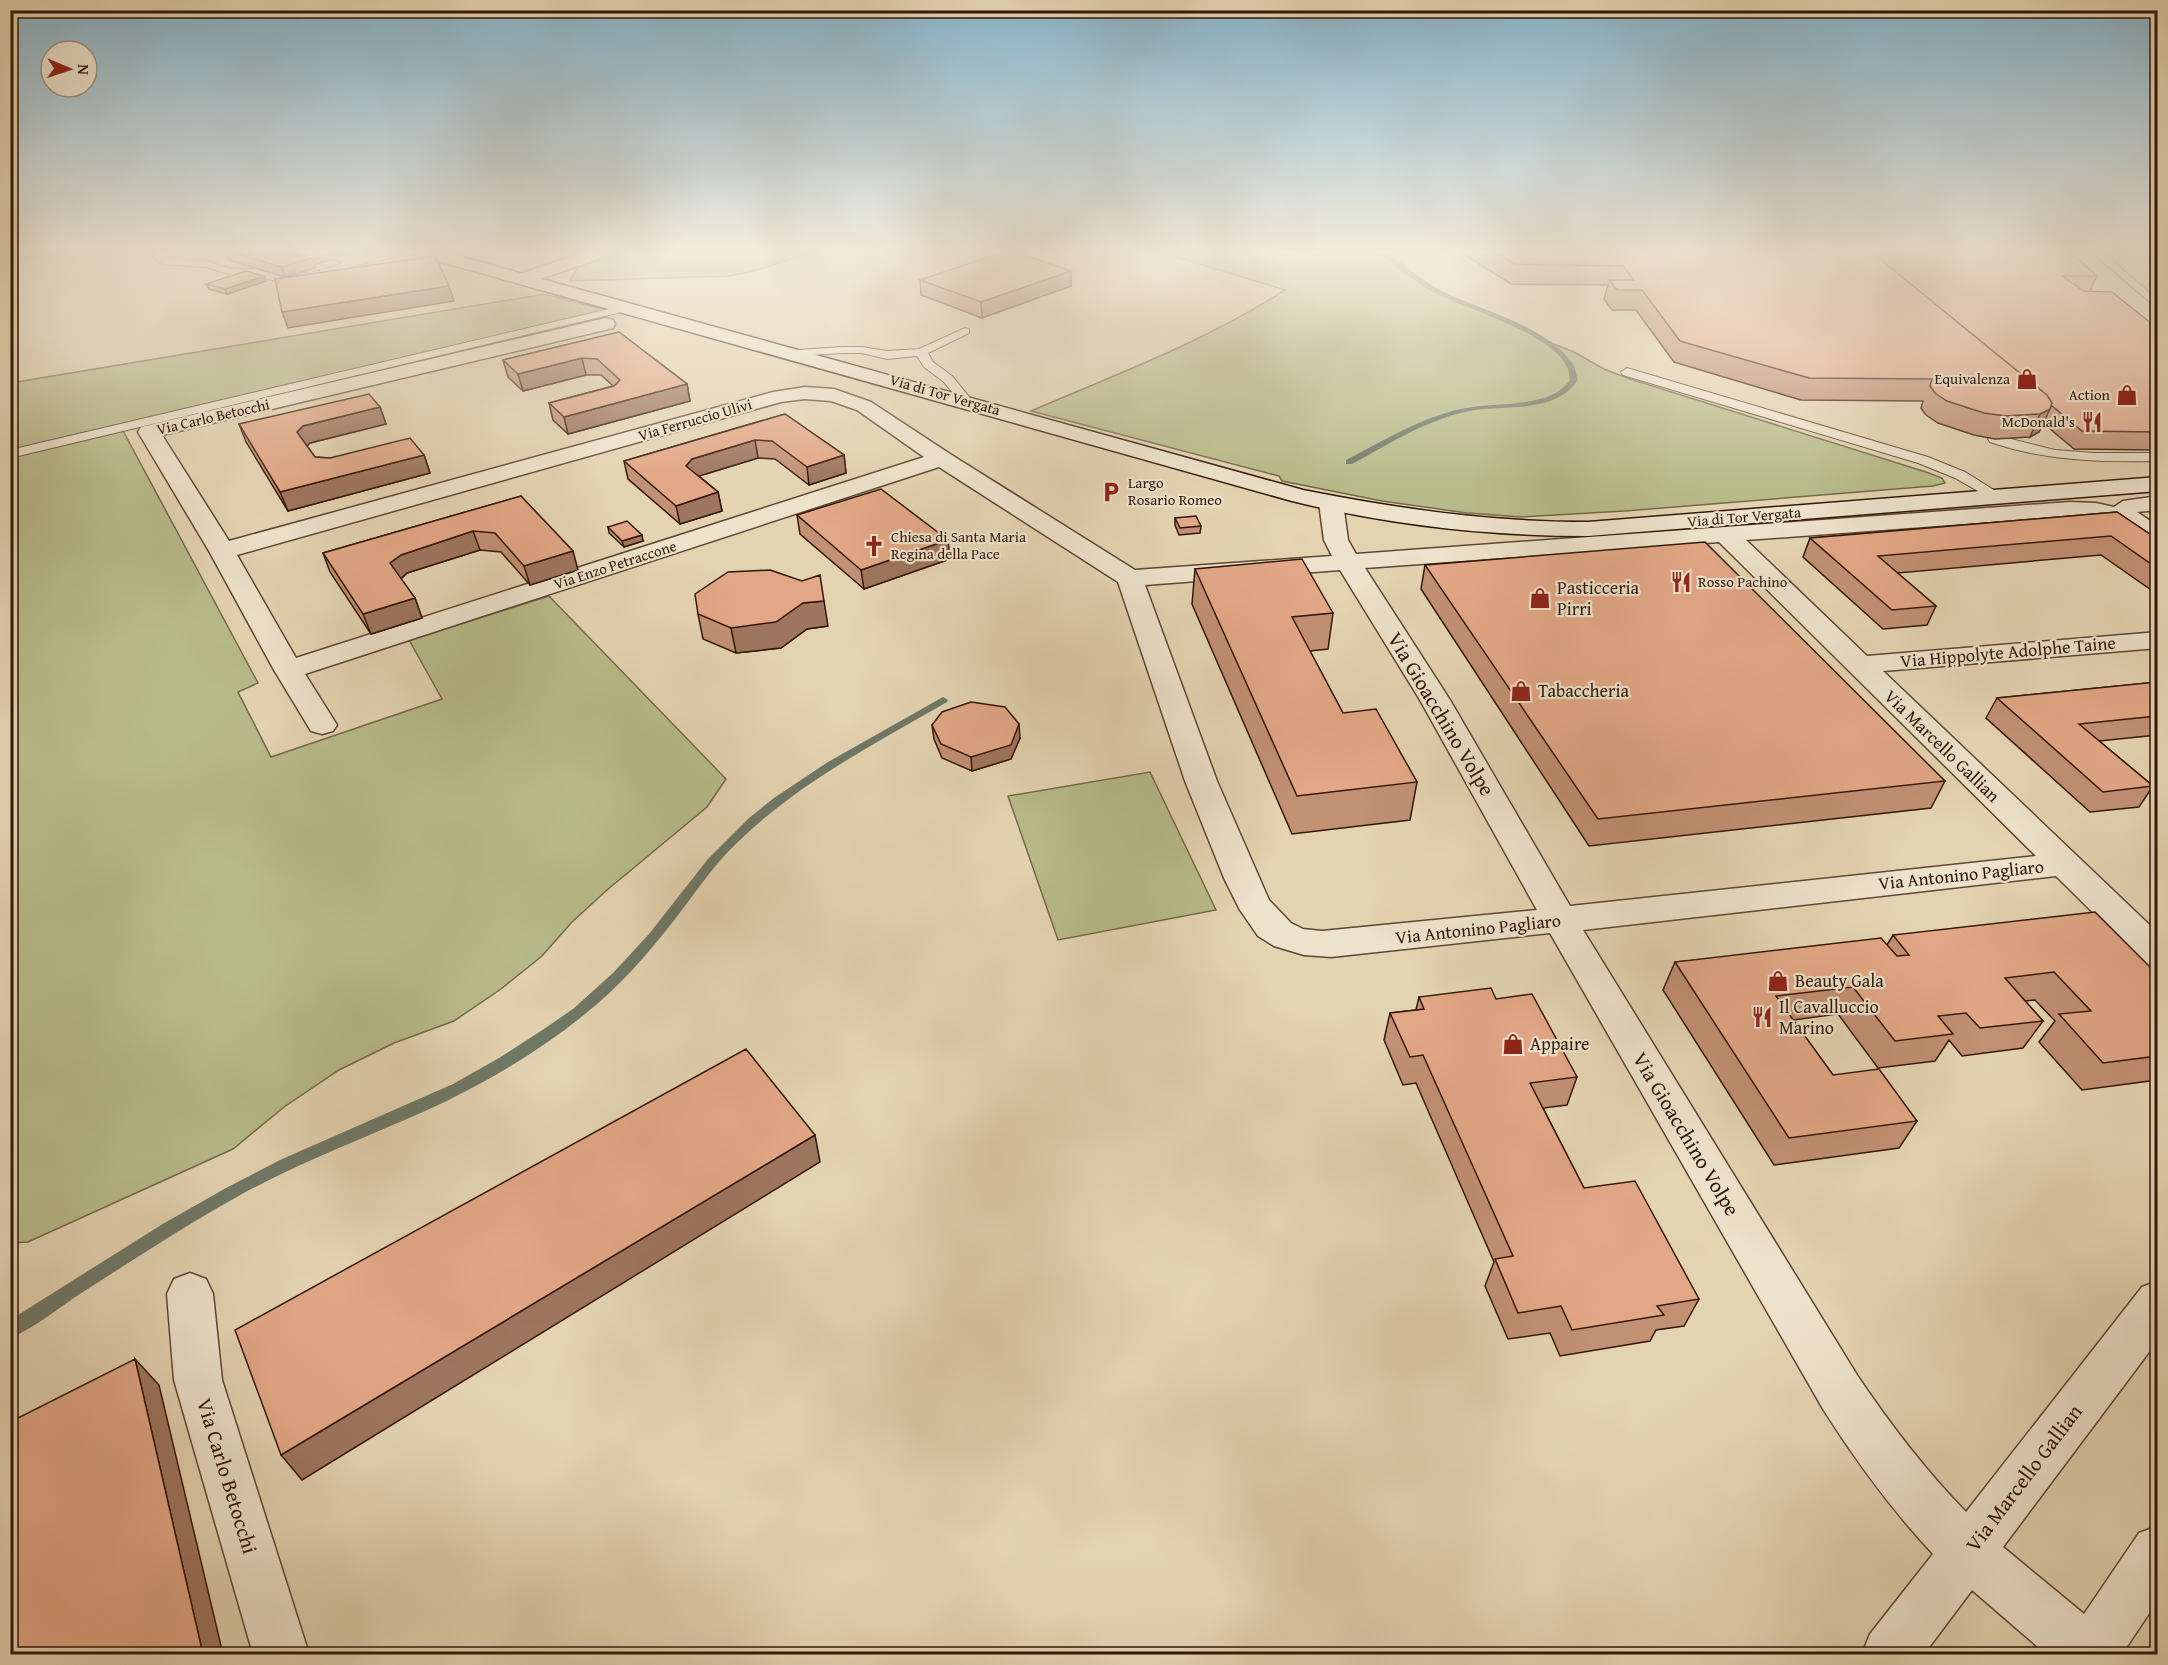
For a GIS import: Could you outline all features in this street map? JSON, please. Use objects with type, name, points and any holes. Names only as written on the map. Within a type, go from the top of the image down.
[{"type":"street","name":"Via Carlo Betocchi","points":[[322,725],[288,670],[222,551],[150,432],[590,328]]},
{"type":"street","name":"Via di Tor Vergata","points":[[705,328],[1278,490],[1331,503],[1434,521],[1537,530],[1617,527],[1995,495],[2141,501]]},
{"type":"street","name":"Via Ferruccio Ulivi","points":[[222,551],[780,396],[805,393],[834,395],[864,406],[942,459],[1130,578]]},
{"type":"street","name":"Via Enzo Petraccone","points":[[288,670],[942,459]]},
{"type":"street","name":"Via di Tor Vergata","points":[[1130,578],[1727,536],[2070,509],[2096,510],[2141,501]]},
{"type":"street","points":[[2141,501],[2157,537]]},
{"type":"street","points":[[1331,503],[1336,540],[1348,562]]},
{"type":"street","name":"Via Marcello Gallian","points":[[1727,536],[2157,955]]},
{"type":"street","name":"Via Gioacchino Volpe","points":[[1348,562],[1435,700],[1560,920],[1840,1392],[1892,1469],[1916,1498],[1968,1552],[2089,1654]]},
{"type":"street","name":"Via Antonino Pagliaro","points":[[1130,578],[1215,819],[1259,913],[1272,928],[1293,938],[1328,945],[2064,864]]},
{"type":"street","name":"Via Hippolyte Adolphe Taine","points":[[1859,665],[2157,640]]},
{"type":"street","name":"Via Carlo Betocchi","points":[[190,1294],[198,1380],[281,1654]]},
{"type":"street","name":"Via Marcello Gallian","points":[[1890,1654],[2157,1302]]},
{"type":"street","points":[[2089,1654],[2157,1552]]},
{"type":"lane","points":[[10,454],[543,328]]},
{"type":"lane","points":[[797,353],[861,350],[887,355],[921,352],[965,331]]},
{"type":"lane","points":[[921,352],[928,364],[948,379],[966,401]]},
{"type":"lane","points":[[1627,372],[1923,460],[1960,475],[1995,495]]},
{"type":"lane","points":[[1995,439],[2062,457],[2157,457]]},
{"type":"green space","points":[[343,328],[531,328],[120,425],[258,683],[238,692],[271,757],[442,699],[409,640],[549,596],[726,779],[707,807],[607,890],[572,922],[542,956],[501,989],[454,1021],[394,1043],[339,1070],[284,1107],[233,1149],[28,1242],[11,1243],[11,383]]},
{"type":"green space","points":[[1219,328],[1520,328],[1627,378],[1926,472],[1942,478],[1945,483],[1933,486],[1625,511],[1521,517],[1467,513],[1382,501],[1282,481],[1279,476],[1031,411]]},
{"type":"green space","points":[[1150,772],[1216,910],[1058,940],[1008,796]]},
{"type":"building","points":[[1670,328],[1964,328],[2047,395],[2052,403],[2050,409],[2040,414],[2006,416],[1984,413],[1947,401],[1935,393],[1930,386],[1932,379],[1809,378],[1680,341]]},
{"type":"building","points":[[1964,328],[2157,328],[2157,425],[2154,425],[2157,432],[2082,431],[2051,405],[2047,395]]},
{"type":"building","points":[[619,332],[687,384],[564,417],[549,403],[614,386],[620,380],[597,359],[582,358],[518,374],[503,360]]},
{"type":"building","points":[[369,394],[380,407],[303,426],[297,432],[315,457],[330,458],[410,438],[424,455],[280,492],[239,424]]},
{"type":"building","points":[[785,414],[844,455],[807,467],[772,441],[755,440],[692,459],[686,466],[718,492],[676,506],[624,461]]},
{"type":"building","name":"Chiesa di Santa Maria Regina della Pace","points":[[881,489],[948,540],[861,570],[797,515]]},
{"type":"building","points":[[521,496],[573,551],[524,566],[495,533],[473,531],[401,555],[390,563],[415,598],[363,614],[323,553]]},
{"type":"building","points":[[2117,512],[2157,539],[2157,568],[2111,536],[1878,556],[1936,606],[1892,610],[1810,538]]},
{"type":"building","points":[[1196,516],[1201,526],[1180,528],[1175,518]]},
{"type":"building","points":[[627,521],[642,535],[622,541],[608,527]]},
{"type":"building","points":[[1705,542],[1945,781],[1598,819],[1425,565]]},
{"type":"building","points":[[1302,559],[1333,613],[1292,617],[1343,713],[1376,709],[1417,782],[1297,796],[1195,569]]},
{"type":"building","points":[[770,570],[802,581],[820,575],[824,601],[803,603],[776,622],[731,628],[698,614],[695,594],[728,572]]},
{"type":"building","points":[[2157,682],[2157,716],[2079,724],[2153,786],[2103,792],[1997,698]]},
{"type":"building","points":[[971,702],[1005,707],[1019,724],[1011,745],[971,757],[941,744],[932,725],[942,712]]},
{"type":"building","points":[[2095,912],[2157,974],[2157,1056],[2103,1063],[2059,1014],[2091,1011],[2054,972],[2005,978],[2043,1021],[1980,1028],[1966,1013],[1938,1016],[1953,1034],[1895,1041],[1853,987],[1776,996],[1833,1075],[1879,1069],[1917,1121],[1789,1138],[1675,962],[1881,938],[1897,956],[1909,955],[1893,935]]},
{"type":"building","points":[[1491,988],[1496,999],[1532,994],[1577,1077],[1530,1083],[1584,1188],[1635,1181],[1699,1299],[1657,1306],[1664,1315],[1572,1330],[1561,1306],[1518,1313],[1495,1259],[1513,1256],[1423,1055],[1410,1057],[1390,1013],[1424,1009],[1419,997]]},
{"type":"building","points":[[746,1049],[815,1135],[281,1455],[235,1330]]},
{"type":"building","points":[[135,1359],[203,1654],[10,1654],[10,1422]]},
{"type":"waterway","points":[[1349,462],[1411,430],[1445,416],[1476,408],[1545,400],[1568,389],[1574,380],[1570,365],[1558,351],[1520,328]]},
{"type":"waterway","points":[[10,1330],[136,1249],[231,1192],[286,1164],[420,1107],[504,1062],[549,1033],[592,1001],[631,964],[712,862],[754,821],[805,782],[943,700]]},
{"type":"place","name":"Equivalenza","points":[[2027,379]]},
{"type":"place","name":"Action","points":[[2127,395]]},
{"type":"place","name":"McDonald's","points":[[2092,422]]},
{"type":"place","name":"Largo Rosario Romeo","points":[[1111,492]]},
{"type":"place","name":"Chiesa di Santa Maria Regina della Pace","points":[[874,546]]},
{"type":"place","name":"Rosso Pachino","points":[[1681,582]]},
{"type":"place","name":"Pasticceria Pirri","points":[[1540,598]]},
{"type":"place","name":"Tabaccheria","points":[[1521,691]]},
{"type":"place","name":"Beauty Gala","points":[[1778,981]]},
{"type":"place","name":"Il Cavalluccio Marino","points":[[1762,1017]]},
{"type":"place","name":"Appaire","points":[[1513,1044]]}]
